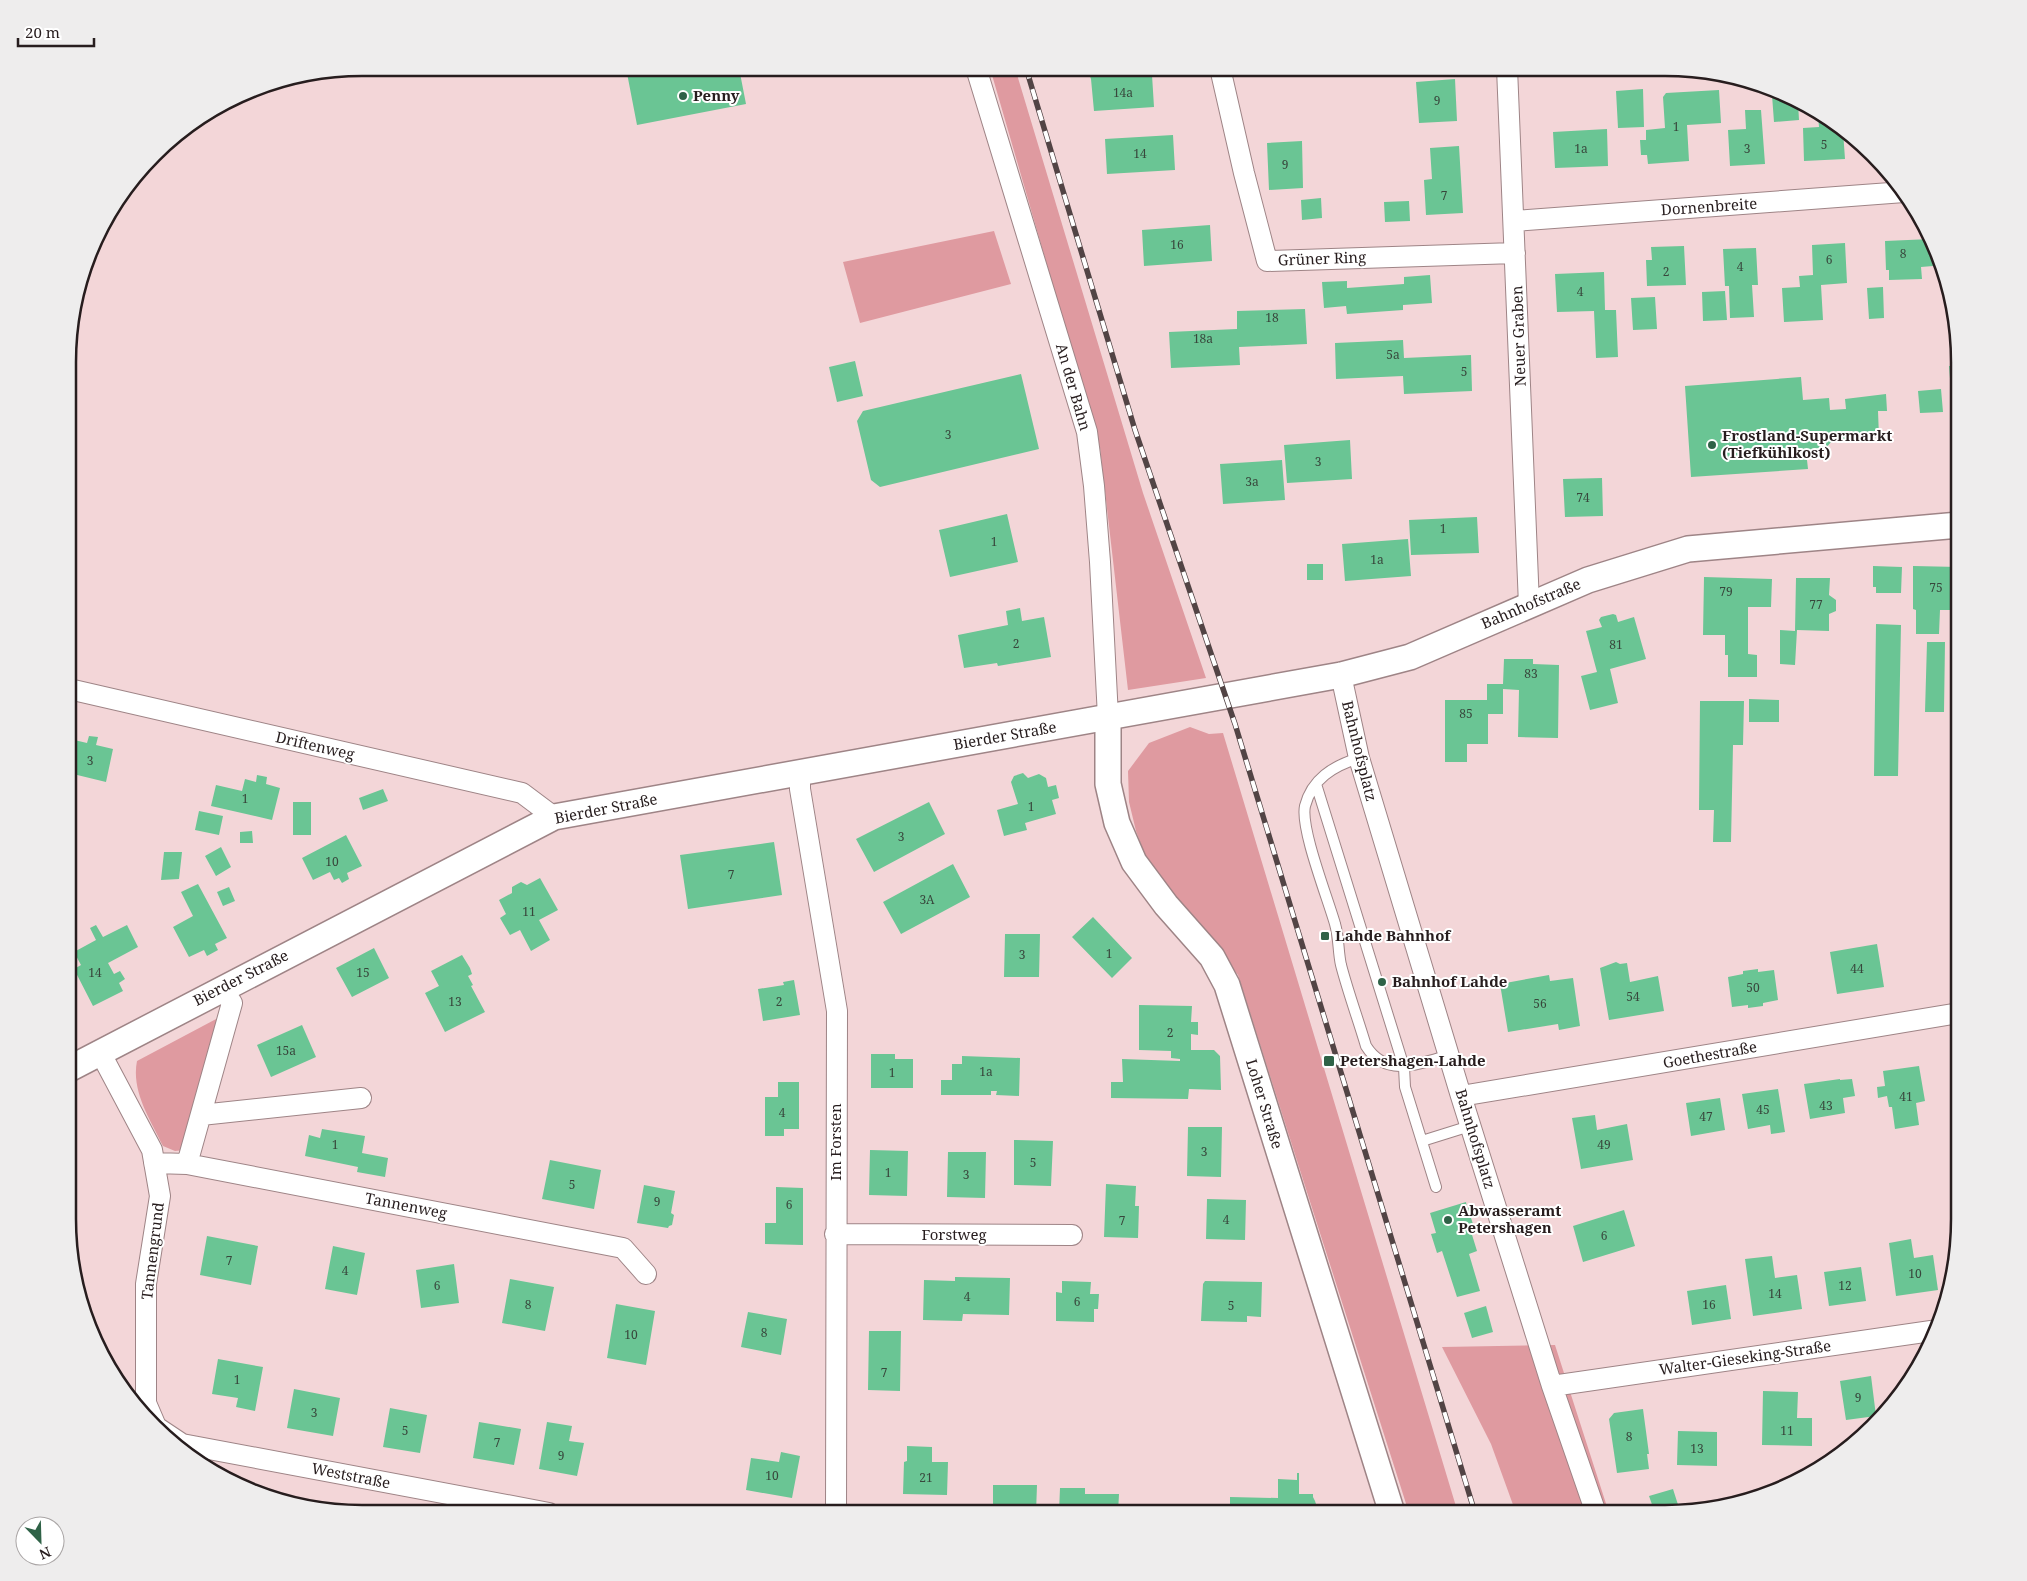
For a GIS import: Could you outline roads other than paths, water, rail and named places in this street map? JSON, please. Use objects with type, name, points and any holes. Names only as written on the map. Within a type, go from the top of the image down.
[{"type":"street","name":"An der Bahn","points":[[978,76],[1087,432],[1094,486],[1100,562],[1108,717]]},
{"type":"street","name":"Grüner Ring","points":[[1222,76],[1267,261],[1515,253]]},
{"type":"street","name":"Neuer Graben","points":[[1507,76],[1529,605]]},
{"type":"street","name":"Dornenbreite","points":[[1514,221],[1895,193]]},
{"type":"street","name":"Bahnhofstraße","points":[[1108,717],[1341,675],[1410,657],[1588,580],[1688,548],[1951,526]]},
{"type":"street","name":"Bahnhofsplatz","points":[[1341,675],[1359,758],[1470,1126],[1552,1386],[1593,1505]]},
{"type":"street","name":"Driftenweg","points":[[76,691],[522,793],[554,817]]},
{"type":"street","name":"Bierder Straße","points":[[76,1065],[554,817],[1108,717]]},
{"type":"street","name":"Loher Straße","points":[[1108,717],[1108,784],[1117,823],[1134,862],[1166,905],[1212,957],[1227,985],[1390,1505]]},
{"type":"street","name":"Im Forsten","points":[[800,774],[803,805],[837,1011],[835,1234],[836,1505]]},
{"type":"street","points":[[187,1164],[232,1003],[222,988]]},
{"type":"street","name":"Goethestraße","points":[[1461,1096],[1951,1014]]},
{"type":"street","name":"Tannengrund","points":[[100,1052],[152,1150],[160,1196],[146,1284],[146,1403],[148,1408]]},
{"type":"street","points":[[201,1116],[361,1098]]},
{"type":"street","name":"Tannenweg","points":[[154,1163],[187,1164],[623,1248],[646,1274]]},
{"type":"street","name":"Forstweg","points":[[835,1234],[1072,1235]]},
{"type":"street","name":"Walter-Gieseking-Straße","points":[[1552,1386],[1927,1332]]},
{"type":"street","name":"Weststraße","points":[[187,1445],[476,1505]]},
{"type":"lane","points":[[1359,758],[1340,764],[1326,772],[1316,784],[1304,808],[1308,839],[1336,927],[1341,964],[1366,1046],[1372,1057],[1384,1063],[1404,1067],[1449,1055]]},
{"type":"lane","points":[[1316,784],[1404,1067],[1405,1087],[1436,1186]]},
{"type":"lane","points":[[1422,1141],[1470,1126]]},
{"type":"railway","points":[[1028,76],[1135,430],[1235,724],[1473,1505]]},
{"type":"place","name":"Penny","points":[[683,96]]},
{"type":"place","name":"Frostland-Supermarkt (Tiefkühlkost)","points":[[1712,445]]},
{"type":"place","name":"Lahde Bahnhof","points":[[1325,936]]},
{"type":"place","name":"Bahnhof Lahde","points":[[1382,982]]},
{"type":"place","name":"Petershagen-Lahde","points":[[1329,1061]]},
{"type":"place","name":"Abwasseramt Petershagen","points":[[1448,1220]]}]
